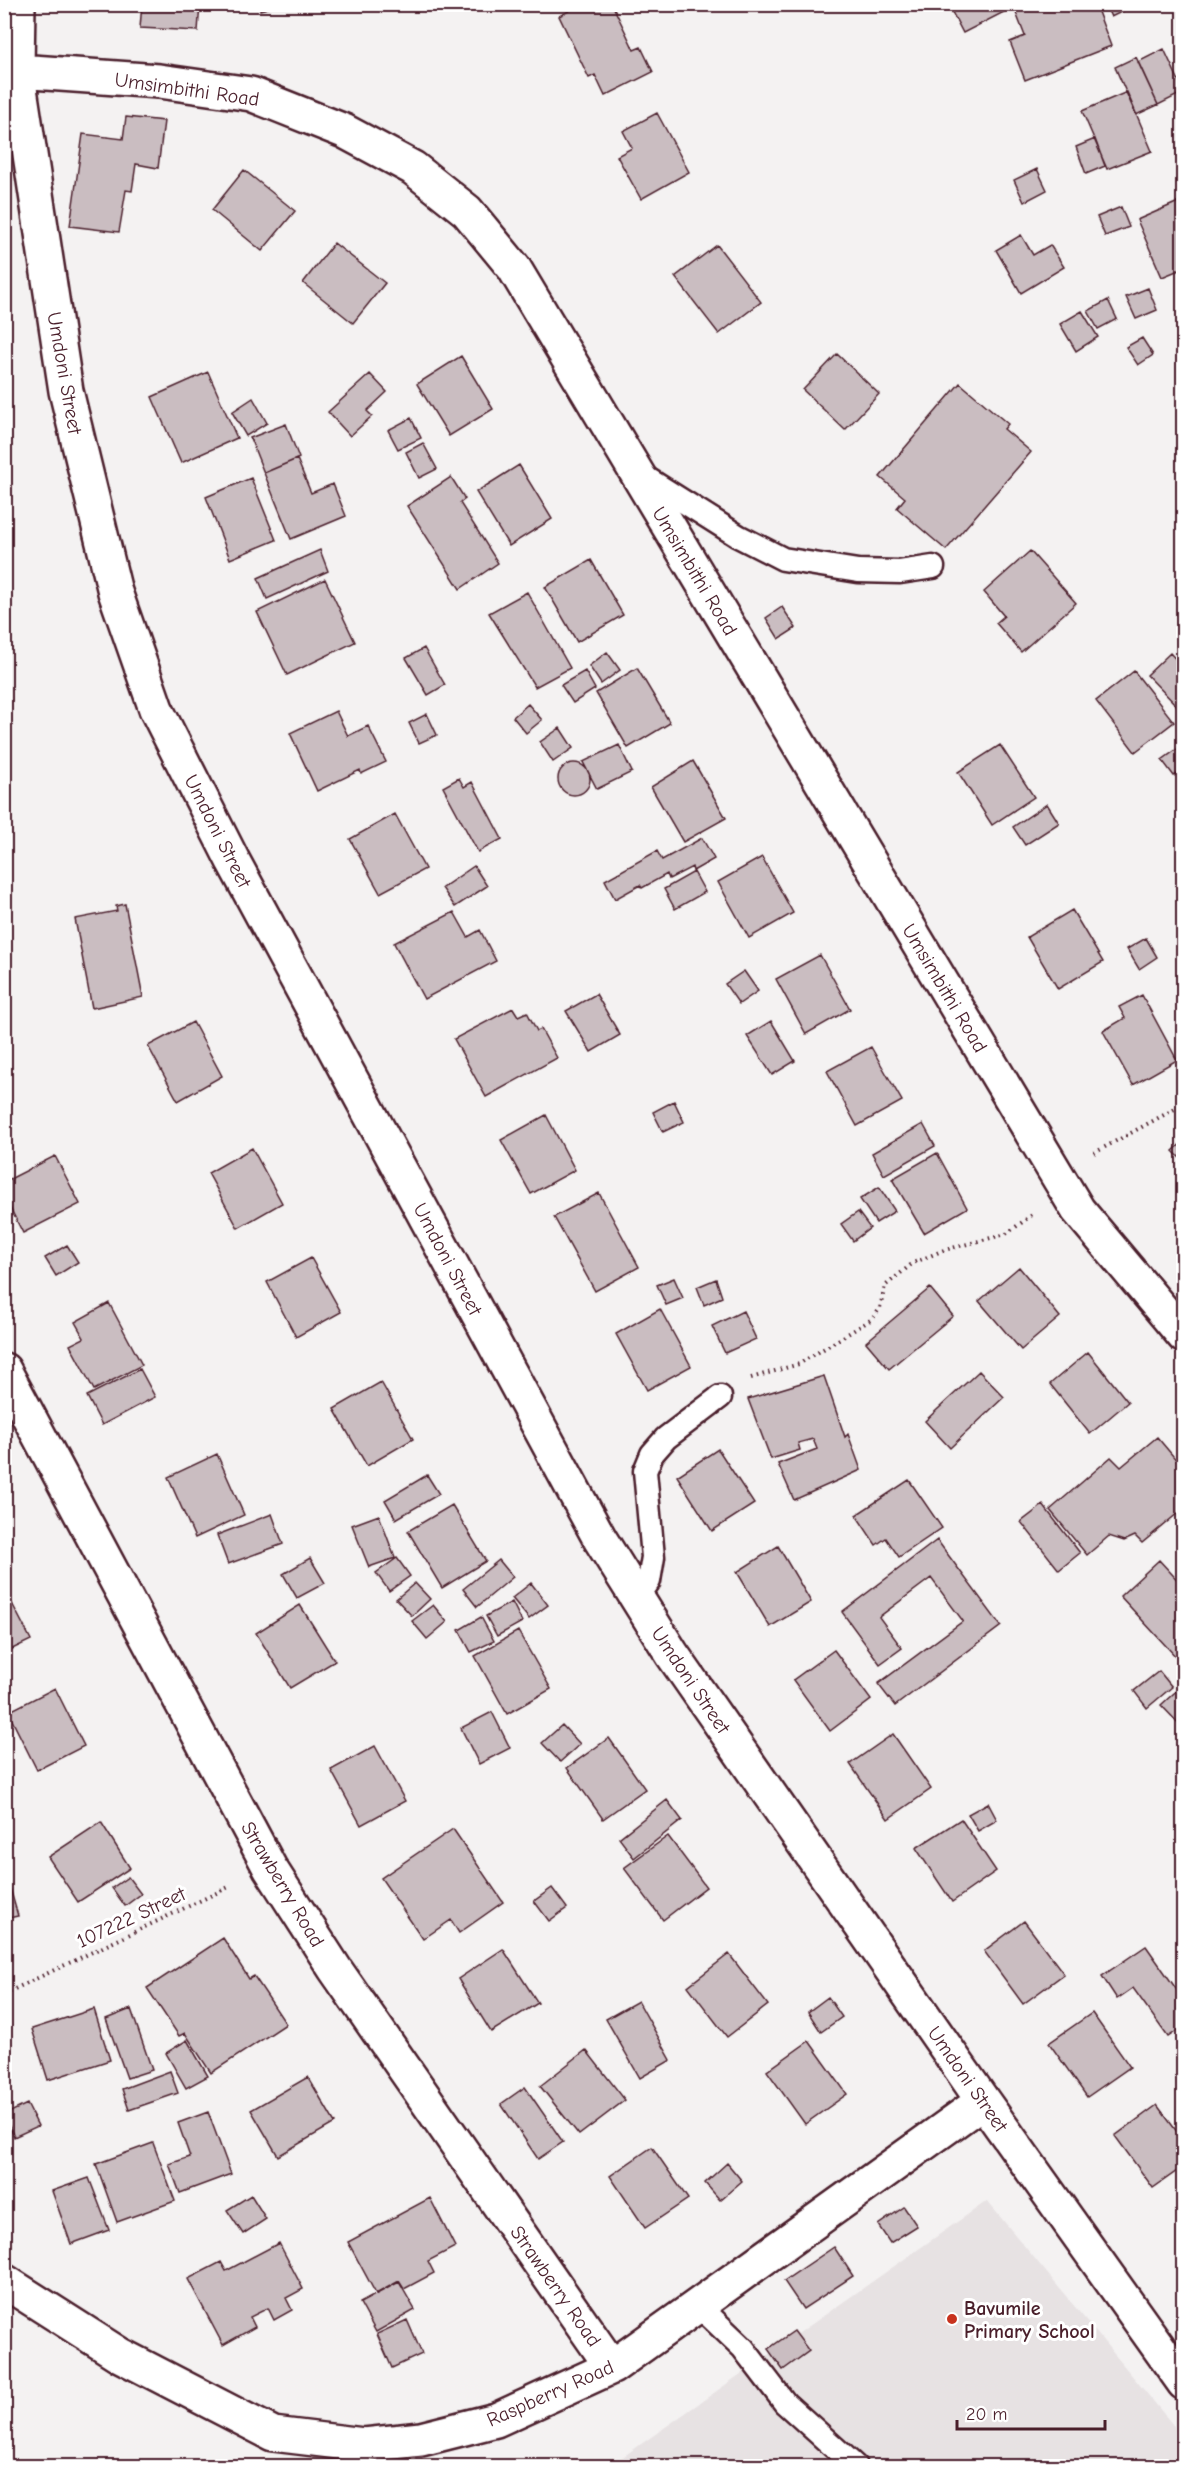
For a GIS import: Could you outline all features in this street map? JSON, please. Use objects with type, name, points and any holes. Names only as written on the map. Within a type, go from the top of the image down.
[{"type":"street","name":"Umdoni Street","points":[[18,4],[11,70],[66,391],[115,592],[156,710],[233,861],[600,1539],[672,1654],[983,2101],[1184,2383]]},
{"type":"street","name":"Umsimbithi Road","points":[[11,70],[159,81],[251,94],[344,131],[413,168],[467,211],[514,268],[1078,1210],[1184,1336]]},
{"type":"street","name":"Strawberry Road","points":[[4,1370],[270,1868],[335,1969],[612,2367]]},
{"type":"street","name":"Raspberry Road","points":[[4,2281],[120,2355],[273,2434],[364,2445],[421,2439],[496,2420],[612,2367],[983,2101]]},
{"type":"lane","points":[[636,472],[738,536],[783,559],[858,571],[900,572],[933,567]]},
{"type":"lane","points":[[637,1599],[648,1581],[653,1557],[645,1471],[652,1454],[666,1438],[720,1397]]},
{"type":"lane","points":[[699,2306],[743,2348],[785,2403],[855,2466]]},
{"type":"path","points":[[720,1397],[744,1380],[799,1364],[872,1319],[880,1308],[885,1286],[913,1263],[953,1246],[1006,1234],[1062,1183],[1184,1104]]},
{"type":"path","name":"107222 Street","points":[[4,1994],[270,1868]]},
{"type":"shaded area","name":"Bavumile Primary School","points":[[987,2201],[1183,2437],[1183,2466],[610,2466]]},
{"type":"building","points":[[142,4],[200,4],[198,31],[140,28]]},
{"type":"building","points":[[258,4],[282,4],[260,10]]},
{"type":"building","points":[[582,4],[612,4],[634,50],[641,47],[653,72],[605,96],[595,75],[589,78],[559,16]]},
{"type":"building","points":[[962,4],[1006,4],[1001,7],[1004,12],[963,33],[951,10]]},
{"type":"building","points":[[1095,4],[1111,46],[1025,80],[1010,42],[1025,36],[1013,5]]},
{"type":"building","points":[[1105,4],[1138,4],[1111,17]]},
{"type":"building","points":[[1164,49],[1184,92],[1158,105],[1138,62]]},
{"type":"building","points":[[1136,57],[1158,105],[1136,115],[1115,67]]},
{"type":"building","points":[[1127,92],[1152,151],[1107,169],[1082,111]]},
{"type":"building","points":[[657,113],[689,172],[641,199],[617,156],[632,148],[623,131]]},
{"type":"building","points":[[126,117],[164,121],[158,168],[136,164],[132,191],[126,190],[119,232],[70,226],[83,134],[123,139]]},
{"type":"building","points":[[1095,139],[1105,166],[1086,174],[1076,147]]},
{"type":"building","points":[[1037,169],[1047,190],[1024,202],[1014,180]]},
{"type":"building","points":[[244,170],[295,211],[262,251],[212,210]]},
{"type":"building","points":[[1183,200],[1184,268],[1162,277],[1137,220]]},
{"type":"building","points":[[1121,207],[1129,227],[1105,236],[1097,217]]},
{"type":"building","points":[[1021,235],[1033,255],[1050,245],[1064,267],[1021,293],[996,250]]},
{"type":"building","points":[[334,243],[385,283],[353,323],[303,283]]},
{"type":"building","points":[[717,245],[761,302],[719,334],[675,277]]},
{"type":"building","points":[[1148,288],[1157,310],[1136,319],[1126,297]]},
{"type":"building","points":[[1108,300],[1117,319],[1098,329],[1088,311]]},
{"type":"building","points":[[1082,311],[1098,337],[1076,351],[1060,324]]},
{"type":"building","points":[[1142,338],[1153,355],[1138,365],[1126,347]]},
{"type":"building","points":[[837,354],[879,394],[845,430],[803,390]]},
{"type":"building","points":[[461,356],[493,409],[449,436],[417,384]]},
{"type":"building","points":[[208,372],[237,438],[181,463],[152,397]]},
{"type":"building","points":[[370,374],[387,392],[367,411],[372,416],[350,436],[328,412]]},
{"type":"building","points":[[960,383],[1008,424],[1004,429],[1031,452],[946,550],[897,508],[905,498],[880,477]]},
{"type":"building","points":[[253,398],[267,423],[246,436],[232,412]]},
{"type":"building","points":[[411,418],[421,438],[398,449],[388,430]]},
{"type":"building","points":[[286,424],[299,458],[264,473],[250,438]]},
{"type":"building","points":[[423,443],[437,469],[419,478],[406,452]]},
{"type":"building","points":[[297,459],[311,493],[333,484],[346,516],[291,539],[264,473]]},
{"type":"building","points":[[519,465],[552,519],[509,546],[476,492]]},
{"type":"building","points":[[451,477],[465,499],[460,503],[498,563],[460,589],[407,506]]},
{"type":"building","points":[[251,478],[276,540],[230,559],[206,497]]},
{"type":"building","points":[[320,550],[328,571],[267,599],[258,578]]},
{"type":"building","points":[[1030,551],[1076,603],[1021,652],[996,623],[1004,616],[984,592]]},
{"type":"building","points":[[591,560],[623,615],[577,642],[545,587]]},
{"type":"building","points":[[325,579],[355,642],[287,675],[257,612]]},
{"type":"building","points":[[527,592],[570,668],[535,687],[489,613]]},
{"type":"building","points":[[782,607],[796,628],[779,639],[766,618]]},
{"type":"building","points":[[424,648],[445,685],[428,695],[406,658]]},
{"type":"building","points":[[607,652],[620,670],[601,684],[589,666]]},
{"type":"building","points":[[1170,653],[1184,668],[1184,708],[1181,710],[1147,675]]},
{"type":"building","points":[[637,668],[670,723],[628,748],[596,693]]},
{"type":"building","points":[[585,671],[595,689],[573,703],[561,685]]},
{"type":"building","points":[[1134,671],[1174,722],[1135,752],[1096,701]]},
{"type":"building","points":[[528,704],[542,720],[526,733],[513,717]]},
{"type":"building","points":[[336,711],[348,736],[368,726],[386,762],[361,774],[360,770],[317,791],[290,733]]},
{"type":"building","points":[[427,714],[437,735],[419,743],[409,723]]},
{"type":"building","points":[[560,728],[573,748],[553,762],[540,742]]},
{"type":"building","points":[[619,745],[632,772],[597,789],[583,762]]},
{"type":"building","points":[[1000,745],[1034,797],[992,825],[958,772]]},
{"type":"building","points":[[1180,747],[1184,752],[1184,770],[1174,776],[1162,760]]},
{"type":"building","points":[[693,761],[726,818],[683,842],[651,787]]},
{"type":"building","points":[[574,763],[585,768],[590,779],[585,790],[574,795],[563,790],[558,779],[563,768]]},
{"type":"building","points":[[459,778],[464,787],[472,782],[502,839],[478,852],[443,787]]},
{"type":"building","points":[[1047,804],[1059,823],[1025,845],[1013,827]]},
{"type":"building","points":[[395,814],[425,869],[380,893],[350,839]]},
{"type":"building","points":[[702,838],[714,859],[693,871],[692,867],[669,879],[667,874],[615,899],[605,880],[657,851],[662,860]]},
{"type":"building","points":[[762,857],[793,913],[749,938],[718,882]]},
{"type":"building","points":[[474,866],[487,886],[455,907],[442,888]]},
{"type":"building","points":[[694,872],[705,892],[675,909],[664,889]]},
{"type":"building","points":[[125,904],[143,997],[92,1008],[75,919],[117,911],[116,906]]},
{"type":"building","points":[[1072,910],[1103,962],[1058,989],[1027,937]]},
{"type":"building","points":[[454,912],[468,937],[480,930],[496,961],[424,999],[394,943]]},
{"type":"building","points":[[1146,938],[1157,957],[1139,969],[1127,949]]},
{"type":"building","points":[[820,955],[850,1009],[806,1034],[776,979]]},
{"type":"building","points":[[744,971],[758,991],[739,1004],[725,984]]},
{"type":"building","points":[[596,994],[620,1035],[591,1052],[566,1011]]},
{"type":"building","points":[[1142,995],[1177,1060],[1133,1085],[1103,1031],[1125,1018],[1119,1007]]},
{"type":"building","points":[[513,1008],[518,1016],[527,1012],[537,1031],[541,1029],[557,1058],[486,1097],[454,1039]]},
{"type":"building","points":[[771,1021],[795,1061],[772,1075],[747,1036]]},
{"type":"building","points":[[193,1022],[222,1076],[178,1101],[148,1046]]},
{"type":"building","points":[[871,1047],[902,1101],[857,1126],[827,1071]]},
{"type":"building","points":[[674,1101],[684,1122],[663,1132],[653,1112]]},
{"type":"building","points":[[546,1115],[575,1170],[531,1194],[501,1140]]},
{"type":"building","points":[[923,1124],[935,1146],[884,1175],[872,1153]]},
{"type":"building","points":[[1184,1141],[1184,1162],[1173,1151]]},
{"type":"building","points":[[252,1148],[282,1203],[238,1228],[208,1173]]},
{"type":"building","points":[[937,1153],[967,1208],[924,1233],[892,1179]]},
{"type":"building","points":[[55,1156],[80,1204],[23,1233],[4,1196],[4,1182]]},
{"type":"building","points":[[879,1187],[895,1211],[876,1223],[860,1199]]},
{"type":"building","points":[[599,1193],[639,1267],[595,1291],[554,1217]]},
{"type":"building","points":[[858,1212],[870,1228],[853,1241],[841,1224]]},
{"type":"building","points":[[67,1245],[78,1262],[56,1276],[45,1258]]},
{"type":"building","points":[[311,1258],[341,1312],[296,1337],[267,1282]]},
{"type":"building","points":[[1019,1267],[1060,1317],[1021,1350],[979,1301]]},
{"type":"building","points":[[674,1278],[683,1298],[666,1305],[657,1285]]},
{"type":"building","points":[[716,1279],[722,1297],[704,1305],[697,1287]]},
{"type":"building","points":[[930,1288],[953,1316],[889,1369],[866,1342]]},
{"type":"building","points":[[109,1303],[142,1365],[94,1390],[70,1345],[84,1338],[75,1322]]},
{"type":"building","points":[[660,1309],[691,1366],[647,1390],[616,1334]]},
{"type":"building","points":[[743,1311],[756,1339],[725,1353],[712,1326]]},
{"type":"building","points":[[1088,1352],[1128,1402],[1090,1434],[1050,1384]]},
{"type":"building","points":[[140,1369],[155,1397],[102,1425],[87,1396]]},
{"type":"building","points":[[979,1371],[1004,1397],[950,1448],[925,1421]]},
{"type":"building","points":[[824,1376],[845,1437],[848,1434],[861,1470],[794,1500],[778,1464],[817,1449],[813,1439],[798,1443],[800,1450],[771,1459],[748,1399]]},
{"type":"building","points":[[381,1382],[413,1439],[367,1466],[334,1409]]},
{"type":"building","points":[[1157,1437],[1184,1469],[1184,1508],[1142,1543],[1135,1536],[1124,1541],[1109,1536],[1087,1555],[1050,1510],[1111,1457],[1121,1467]]},
{"type":"building","points":[[718,1449],[754,1504],[712,1531],[677,1476]]},
{"type":"building","points":[[217,1454],[244,1515],[195,1538],[168,1477]]},
{"type":"building","points":[[427,1475],[439,1494],[396,1519],[385,1500]]},
{"type":"building","points":[[909,1480],[942,1528],[899,1557],[886,1538],[876,1545],[856,1515]]},
{"type":"building","points":[[452,1505],[486,1561],[442,1588],[408,1531]]},
{"type":"building","points":[[1043,1505],[1080,1553],[1059,1570],[1021,1522]]},
{"type":"building","points":[[272,1514],[283,1544],[228,1564],[217,1535]]},
{"type":"building","points":[[379,1515],[395,1558],[369,1567],[352,1525]]},
{"type":"building","points":[[937,1540],[1001,1626],[895,1706],[878,1684],[963,1621],[931,1578],[879,1617],[902,1648],[880,1664],[842,1612]]},
{"type":"building","points":[[778,1546],[811,1602],[770,1627],[737,1572]]},
{"type":"building","points":[[310,1558],[325,1583],[297,1598],[283,1574]]},
{"type":"building","points":[[397,1558],[410,1576],[389,1591],[376,1573]]},
{"type":"building","points":[[499,1560],[513,1577],[477,1607],[463,1589]]},
{"type":"building","points":[[1159,1560],[1184,1587],[1184,1654],[1178,1659],[1120,1596]]},
{"type":"building","points":[[415,1583],[430,1599],[412,1616],[396,1599]]},
{"type":"building","points":[[531,1583],[548,1605],[529,1619],[512,1598]]},
{"type":"building","points":[[4,1588],[31,1640],[4,1653]]},
{"type":"building","points":[[512,1602],[522,1622],[497,1636],[486,1616]]},
{"type":"building","points":[[300,1605],[335,1661],[290,1688],[256,1633]]},
{"type":"building","points":[[433,1605],[447,1622],[427,1639],[412,1621]]},
{"type":"building","points":[[481,1617],[494,1641],[471,1652],[459,1630]]},
{"type":"building","points":[[518,1631],[551,1689],[507,1714],[475,1656]]},
{"type":"building","points":[[834,1650],[871,1700],[830,1731],[793,1680]]},
{"type":"building","points":[[1159,1671],[1172,1687],[1147,1708],[1134,1691]]},
{"type":"building","points":[[1184,1684],[1184,1729],[1161,1705]]},
{"type":"building","points":[[55,1688],[84,1746],[37,1770],[8,1712]]},
{"type":"building","points":[[492,1712],[510,1748],[479,1764],[461,1728]]},
{"type":"building","points":[[562,1725],[580,1744],[560,1762],[542,1743]]},
{"type":"building","points":[[893,1734],[931,1789],[888,1819],[850,1764]]},
{"type":"building","points":[[609,1738],[645,1789],[603,1819],[567,1768]]},
{"type":"building","points":[[375,1746],[405,1801],[361,1825],[331,1770]]},
{"type":"building","points":[[667,1800],[682,1820],[634,1858],[619,1838]]},
{"type":"building","points":[[988,1803],[997,1820],[978,1831],[968,1814]]},
{"type":"building","points":[[961,1819],[996,1871],[952,1902],[916,1848]]},
{"type":"building","points":[[101,1822],[130,1868],[78,1902],[48,1857]]},
{"type":"building","points":[[453,1829],[503,1902],[459,1933],[451,1920],[423,1939],[381,1878]]},
{"type":"building","points":[[668,1836],[706,1887],[663,1920],[624,1868]]},
{"type":"building","points":[[4,1867],[18,1916],[4,1919]]},
{"type":"building","points":[[128,1877],[141,1894],[125,1906],[112,1888]]},
{"type":"building","points":[[552,1888],[567,1908],[549,1921],[534,1901]]},
{"type":"building","points":[[1024,1921],[1064,1974],[1023,2004],[984,1951]]},
{"type":"building","points":[[223,1938],[249,1979],[254,1976],[286,2024],[211,2073],[185,2033],[179,2036],[147,1988]]},
{"type":"building","points":[[1146,1946],[1184,2000],[1184,2026],[1168,2037],[1133,1988],[1117,1999],[1102,1976]]},
{"type":"building","points":[[503,1949],[538,2003],[491,2032],[458,1979]]},
{"type":"building","points":[[729,1954],[768,2005],[727,2037],[688,1986]]},
{"type":"building","points":[[828,1997],[842,2017],[821,2032],[808,2012]]},
{"type":"building","points":[[638,2001],[671,2060],[640,2078],[606,2019]]},
{"type":"building","points":[[94,2009],[110,2060],[48,2080],[32,2029]]},
{"type":"building","points":[[131,2009],[152,2070],[127,2078],[106,2019]]},
{"type":"building","points":[[1092,2013],[1130,2067],[1087,2097],[1049,2043]]},
{"type":"building","points":[[187,2040],[208,2076],[186,2088],[166,2053]]},
{"type":"building","points":[[809,2041],[847,2094],[805,2124],[767,2071]]},
{"type":"building","points":[[586,2050],[625,2100],[579,2135],[540,2086]]},
{"type":"building","points":[[170,2071],[178,2093],[129,2110],[122,2089]]},
{"type":"building","points":[[308,2077],[335,2123],[278,2156],[251,2110]]},
{"type":"building","points":[[525,2087],[563,2142],[538,2159],[501,2104]]},
{"type":"building","points":[[27,2104],[38,2126],[14,2137],[4,2115]]},
{"type":"building","points":[[1157,2105],[1184,2141],[1184,2166],[1153,2188],[1115,2136]]},
{"type":"building","points":[[208,2112],[231,2174],[180,2193],[169,2164],[190,2157],[178,2123]]},
{"type":"building","points":[[153,2143],[175,2201],[117,2222],[96,2164]]},
{"type":"building","points":[[652,2147],[688,2199],[645,2228],[610,2176]]},
{"type":"building","points":[[727,2163],[742,2181],[720,2200],[705,2183]]},
{"type":"building","points":[[89,2178],[109,2230],[71,2244],[52,2191]]},
{"type":"building","points":[[251,2195],[266,2219],[243,2234],[227,2210]]},
{"type":"building","points":[[430,2198],[455,2247],[428,2261],[434,2273],[404,2289],[399,2281],[376,2294],[348,2242]]},
{"type":"building","points":[[904,2207],[917,2226],[890,2243],[878,2225]]},
{"type":"building","points":[[279,2243],[303,2289],[286,2298],[292,2310],[274,2320],[268,2308],[250,2317],[255,2327],[223,2345],[188,2279],[221,2262],[226,2271]]},
{"type":"building","points":[[834,2247],[853,2276],[803,2309],[784,2281]]},
{"type":"building","points":[[399,2282],[415,2310],[376,2332],[360,2303]]},
{"type":"building","points":[[407,2320],[422,2354],[392,2368],[377,2334]]},
{"type":"building","points":[[794,2331],[809,2351],[783,2370],[768,2349]]},
{"type":"place","name":"Bavumile Primary School","points":[[952,2319]]}]
